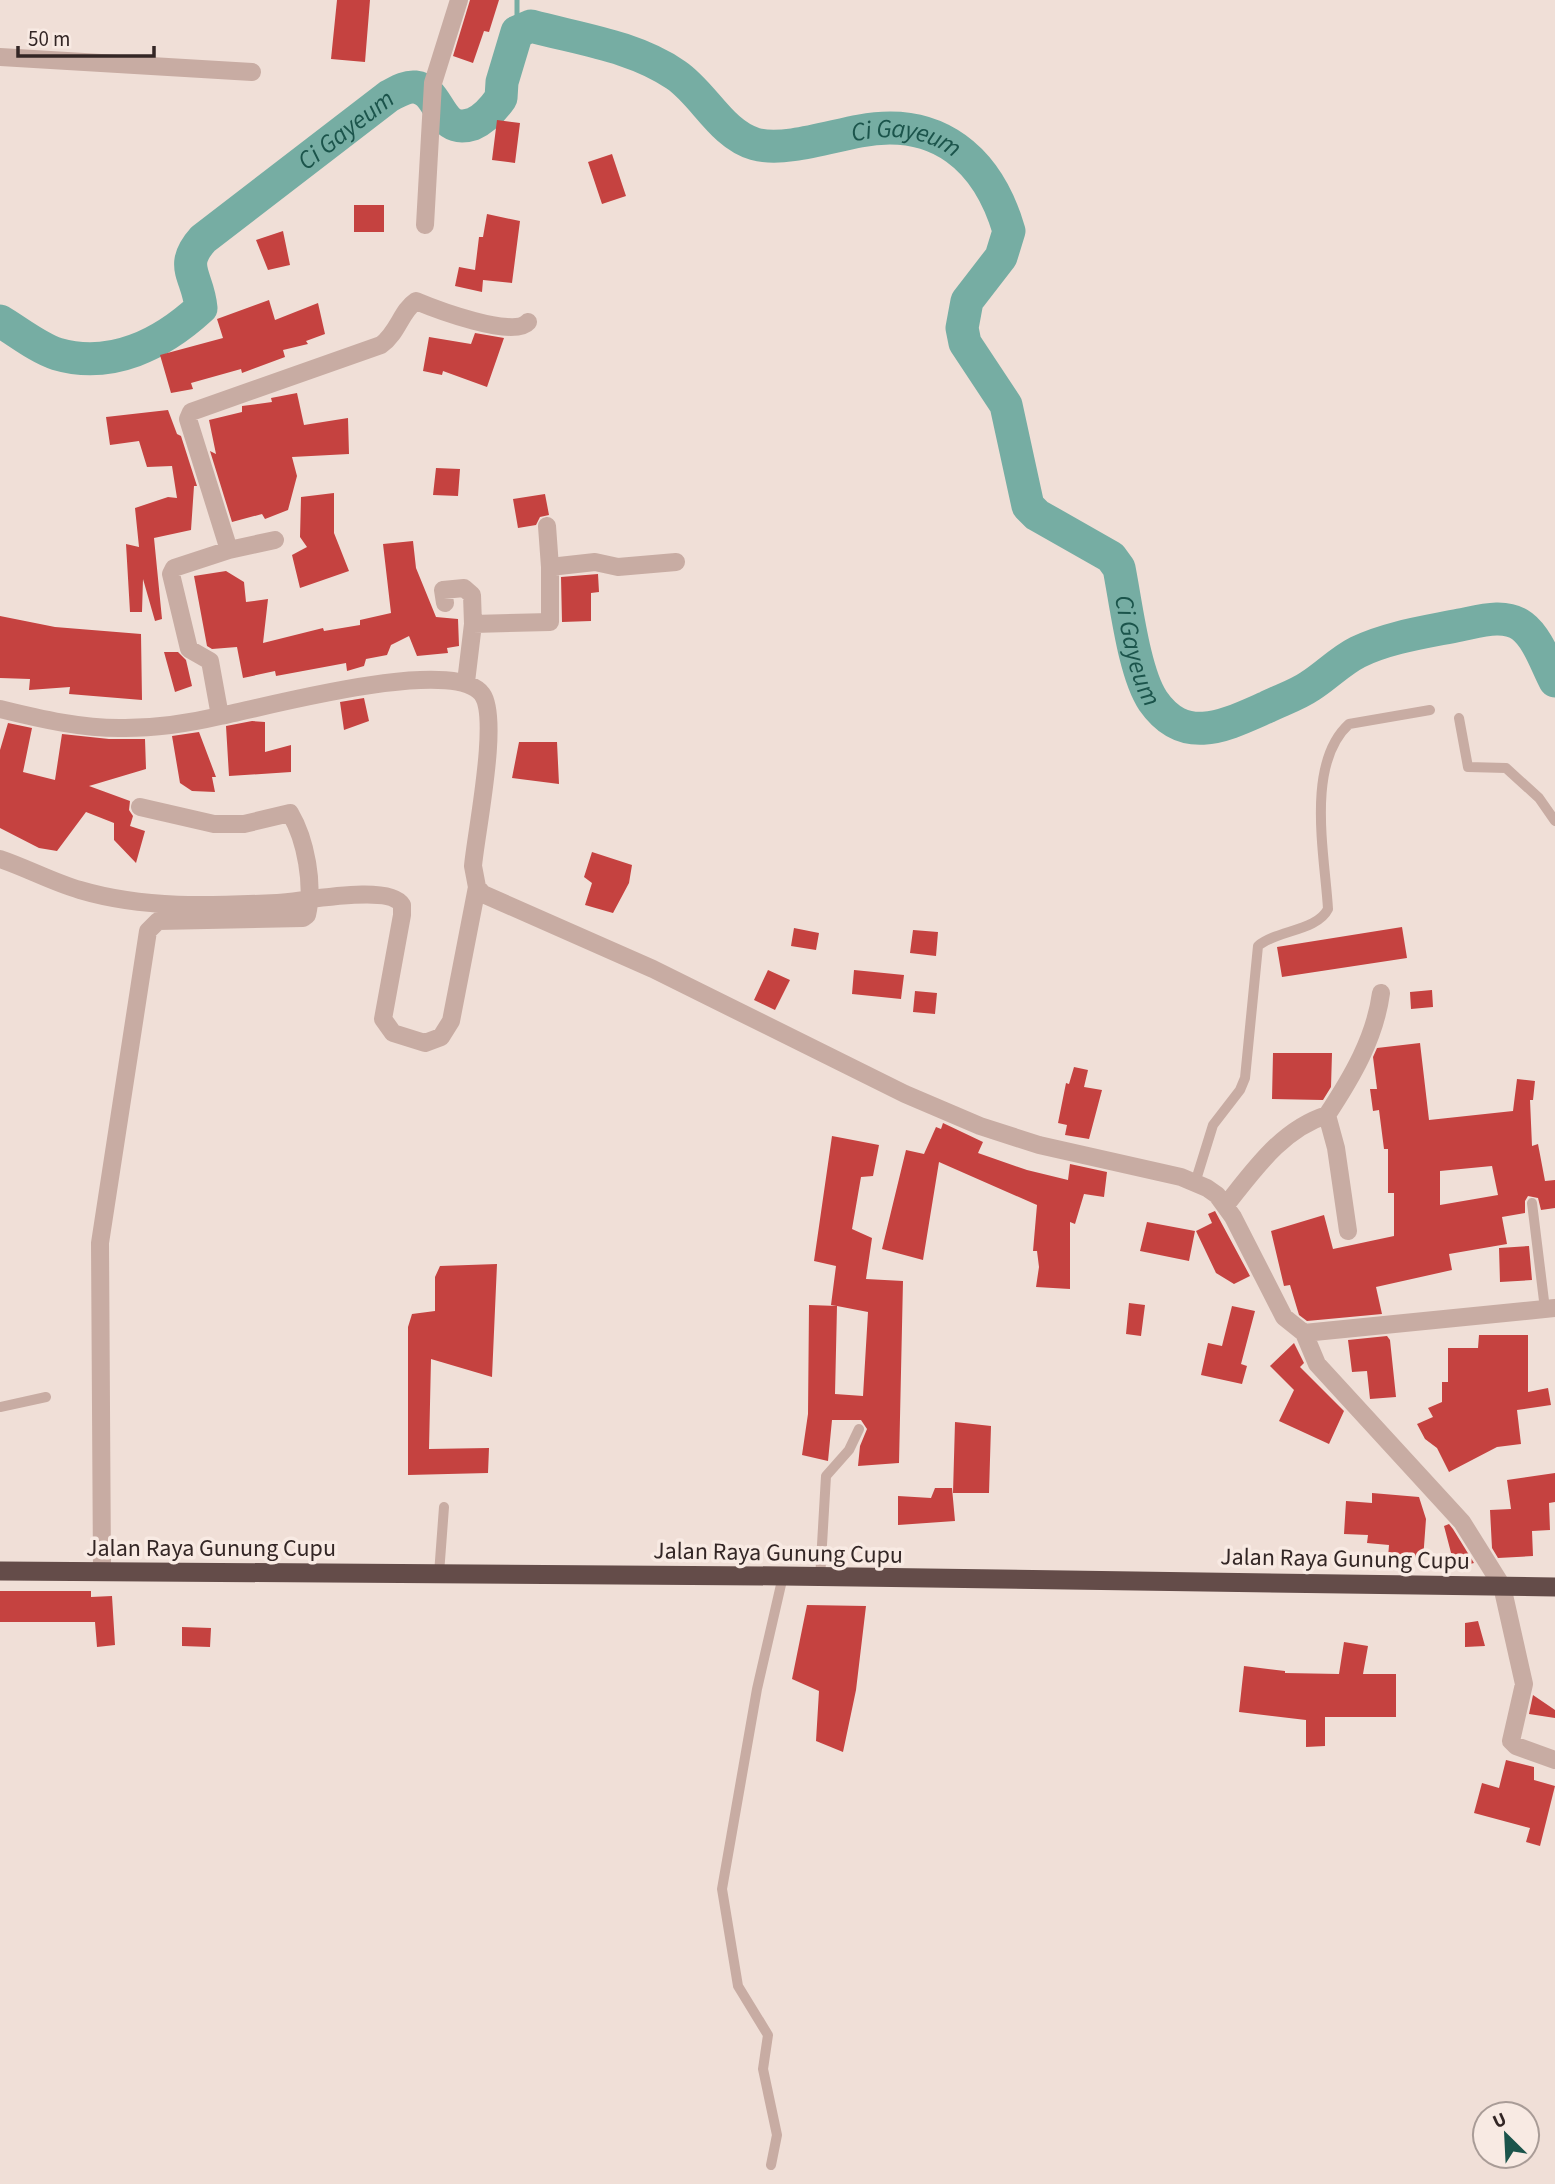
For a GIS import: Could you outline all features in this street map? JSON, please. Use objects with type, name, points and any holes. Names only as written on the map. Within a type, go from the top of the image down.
[{"type":"highway","name":"Jalan Raya Gunung Cupu","points":[[0,1571],[783,1576],[820,1579],[1555,1587]]},
{"type":"street","points":[[425,225],[429,110],[433,83],[459,0]]},
{"type":"street","points":[[0,57],[252,72]]},
{"type":"street","points":[[229,550],[188,419],[191,412],[382,345],[393,336],[410,305],[416,301],[451,314],[516,328],[528,322]]},
{"type":"street","points":[[473,624],[550,622],[547,526]]},
{"type":"street","points":[[220,716],[210,661],[189,649],[171,574],[174,568],[229,550],[275,540]]},
{"type":"street","points":[[550,567],[595,562],[618,567],[676,562]]},
{"type":"street","points":[[445,603],[443,590],[468,589],[473,601],[466,682]]},
{"type":"street","points":[[0,709],[95,727],[125,728],[220,716],[349,688],[416,680],[466,682],[484,696],[490,722],[472,866],[477,887],[451,1021],[441,1037],[425,1043],[393,1033],[383,1019],[402,915],[399,900],[377,894],[309,905],[152,904],[81,891],[0,859]]},
{"type":"street","points":[[102,1571],[100,1243],[148,931],[158,921],[299,919],[309,905],[306,862],[290,813],[244,824],[214,824],[140,807]]},
{"type":"street","points":[[477,887],[491,899],[653,969],[949,1113],[1039,1145],[1138,1166],[1195,1183],[1217,1195],[1226,1205],[1284,1317],[1304,1333],[1317,1364],[1462,1522],[1502,1586],[1524,1684],[1511,1741],[1516,1746],[1555,1760]]},
{"type":"street","points":[[1226,1205],[1255,1168],[1293,1131],[1310,1120],[1327,1115],[1348,1083],[1365,1049],[1378,1019],[1381,993]]},
{"type":"street","points":[[1327,1115],[1336,1148],[1348,1231]]},
{"type":"street","points":[[1304,1333],[1550,1309]]},
{"type":"lane","points":[[1195,1183],[1209,1133],[1245,1078],[1258,946],[1268,937],[1320,920],[1328,909],[1321,813],[1323,777],[1334,743],[1349,724],[1430,710]]},
{"type":"lane","points":[[1459,718],[1468,766],[1506,768],[1539,798],[1555,821]]},
{"type":"lane","points":[[1532,1203],[1550,1309]]},
{"type":"lane","points":[[0,1407],[46,1397]]},
{"type":"lane","points":[[820,1579],[826,1476],[849,1450],[859,1429]]},
{"type":"lane","points":[[439,1574],[444,1507]]},
{"type":"lane","points":[[771,2165],[777,2135],[763,2069],[768,2035],[738,1986],[722,1889],[757,1689],[783,1576]]},
{"type":"building","points":[[337,0],[370,0],[365,62],[331,59]]},
{"type":"building","points":[[470,0],[499,0],[489,32],[484,31],[473,63],[453,56]]},
{"type":"building","points":[[497,120],[520,123],[515,163],[492,160]]},
{"type":"building","points":[[612,154],[626,196],[602,204],[588,162]]},
{"type":"building","points":[[354,205],[384,205],[384,232],[354,232]]},
{"type":"building","points":[[487,214],[520,221],[512,283],[483,280],[482,292],[455,286],[459,267],[475,270],[479,237],[483,237]]},
{"type":"building","points":[[283,231],[290,265],[268,270],[256,240]]},
{"type":"building","points":[[269,300],[275,320],[318,303],[325,334],[306,341],[308,344],[283,350],[285,357],[242,373],[241,369],[191,383],[193,389],[171,393],[160,355],[223,338],[217,319]]},
{"type":"building","points":[[475,333],[504,338],[487,387],[443,371],[442,375],[423,371],[429,337],[471,344]]},
{"type":"building","points":[[297,393],[304,425],[348,418],[349,454],[292,457],[297,476],[288,510],[265,519],[262,514],[232,522],[210,451],[216,454],[209,420],[242,412],[242,406],[272,402],[271,398]]},
{"type":"building","points":[[168,410],[177,434],[181,436],[197,486],[194,486],[191,530],[154,538],[162,619],[155,621],[143,579],[142,612],[130,612],[126,544],[139,547],[135,508],[168,497],[177,498],[172,466],[147,467],[139,441],[110,445],[106,417]]},
{"type":"building","points":[[436,468],[460,469],[458,496],[433,495]]},
{"type":"building","points":[[334,493],[334,533],[349,571],[300,588],[292,555],[307,547],[300,537],[301,497]]},
{"type":"building","points":[[545,494],[549,515],[540,517],[536,525],[518,528],[513,499]]},
{"type":"building","points":[[413,541],[416,568],[436,617],[458,619],[459,646],[447,648],[448,653],[417,656],[409,636],[391,645],[387,655],[366,659],[364,666],[347,671],[346,663],[276,676],[275,671],[243,678],[237,647],[212,649],[207,646],[194,576],[226,571],[244,582],[246,602],[268,599],[263,643],[323,628],[324,631],[360,625],[360,620],[391,613],[383,544]]},
{"type":"building","points":[[598,574],[599,592],[591,593],[591,621],[562,622],[561,577]]},
{"type":"building","points":[[0,616],[55,627],[141,634],[142,700],[69,694],[70,687],[29,690],[30,679],[0,678]]},
{"type":"building","points":[[164,652],[178,652],[186,660],[192,686],[175,692]]},
{"type":"building","points":[[364,698],[369,721],[344,730],[340,702]]},
{"type":"building","points":[[252,721],[265,722],[265,752],[291,745],[291,772],[229,776],[226,726]]},
{"type":"building","points":[[8,723],[32,728],[23,772],[55,780],[62,734],[109,739],[145,739],[146,769],[89,786],[130,801],[129,810],[133,816],[130,826],[145,831],[136,863],[114,840],[114,823],[86,812],[57,851],[39,848],[0,828],[0,750]]},
{"type":"building","points":[[199,732],[216,777],[212,777],[215,792],[192,791],[180,783],[172,736]]},
{"type":"building","points":[[519,742],[557,742],[559,784],[512,778]]},
{"type":"building","points":[[592,852],[632,865],[629,883],[613,913],[585,905],[592,883],[584,877]]},
{"type":"building","points":[[1402,927],[1407,958],[1282,977],[1277,947]]},
{"type":"building","points":[[794,928],[819,933],[816,950],[791,946]]},
{"type":"building","points":[[913,930],[938,932],[936,956],[910,953]]},
{"type":"building","points":[[768,970],[790,980],[775,1010],[754,1000]]},
{"type":"building","points":[[854,970],[904,975],[901,999],[852,994]]},
{"type":"building","points":[[1432,990],[1433,1007],[1411,1009],[1410,992]]},
{"type":"building","points":[[915,991],[937,993],[935,1014],[913,1012]]},
{"type":"building","points":[[1420,1043],[1429,1120],[1513,1111],[1517,1079],[1535,1081],[1533,1100],[1530,1100],[1532,1146],[1538,1144],[1545,1181],[1555,1180],[1555,1208],[1541,1210],[1538,1198],[1528,1196],[1525,1213],[1502,1217],[1507,1244],[1449,1254],[1452,1270],[1376,1287],[1382,1314],[1307,1321],[1299,1315],[1290,1285],[1284,1286],[1271,1231],[1324,1215],[1333,1249],[1394,1236],[1394,1193],[1388,1193],[1388,1149],[1384,1149],[1379,1110],[1373,1111],[1370,1089],[1377,1089],[1373,1057],[1377,1048]],"holes":[[[1492,1166],[1498,1195],[1440,1205],[1440,1171]]]},
{"type":"building","points":[[1273,1053],[1332,1053],[1331,1087],[1323,1100],[1272,1099]]},
{"type":"building","points":[[1074,1067],[1088,1070],[1084,1087],[1102,1090],[1089,1139],[1065,1135],[1067,1125],[1058,1123],[1066,1083],[1069,1084]]},
{"type":"building","points":[[943,1123],[983,1142],[978,1153],[1027,1170],[1068,1180],[1070,1164],[1107,1172],[1104,1197],[1084,1194],[1075,1224],[1070,1222],[1070,1289],[1036,1287],[1039,1267],[1037,1251],[1033,1251],[1037,1205],[939,1162],[923,1260],[882,1249],[906,1150],[924,1154],[936,1127],[941,1129]]},
{"type":"building","points":[[832,1136],[879,1145],[873,1176],[861,1177],[852,1229],[872,1238],[866,1279],[903,1281],[899,1463],[858,1466],[860,1446],[867,1429],[861,1420],[832,1420],[828,1461],[802,1455],[808,1414],[809,1305],[837,1306],[831,1305],[836,1266],[814,1261]],"holes":[[[837,1306],[868,1312],[863,1396],[835,1394]]]},
{"type":"building","points":[[1215,1211],[1250,1276],[1234,1284],[1216,1273],[1196,1231],[1212,1223],[1208,1214]]},
{"type":"building","points":[[1147,1222],[1195,1231],[1189,1261],[1140,1251]]},
{"type":"building","points":[[1529,1246],[1532,1280],[1500,1282],[1499,1248]]},
{"type":"building","points":[[497,1264],[492,1377],[431,1359],[429,1449],[489,1448],[488,1473],[408,1475],[408,1327],[412,1314],[435,1311],[435,1277],[440,1266]]},
{"type":"building","points":[[1129,1303],[1145,1305],[1141,1336],[1126,1334]]},
{"type":"building","points":[[1232,1306],[1255,1311],[1241,1364],[1247,1366],[1242,1384],[1201,1375],[1208,1343],[1222,1346]]},
{"type":"building","points":[[1479,1335],[1528,1335],[1528,1392],[1548,1388],[1551,1405],[1517,1410],[1521,1444],[1497,1447],[1449,1472],[1437,1448],[1425,1439],[1417,1424],[1433,1417],[1428,1408],[1442,1402],[1442,1382],[1448,1382],[1448,1348],[1478,1348]]},
{"type":"building","points":[[1387,1336],[1390,1340],[1396,1397],[1370,1399],[1367,1371],[1352,1372],[1348,1340]]},
{"type":"building","points":[[1294,1343],[1304,1363],[1300,1367],[1344,1411],[1329,1444],[1279,1421],[1294,1390],[1270,1366]]},
{"type":"building","points":[[955,1422],[991,1426],[989,1493],[953,1493]]},
{"type":"building","points":[[1555,1473],[1555,1502],[1549,1503],[1550,1530],[1532,1531],[1533,1556],[1498,1558],[1492,1548],[1490,1510],[1511,1509],[1507,1480]]},
{"type":"building","points":[[935,1488],[952,1488],[955,1521],[898,1525],[898,1496],[931,1498]]},
{"type":"building","points":[[1372,1493],[1419,1497],[1426,1519],[1423,1560],[1388,1558],[1389,1545],[1367,1543],[1368,1535],[1344,1534],[1346,1501],[1372,1503]]},
{"type":"building","points":[[1449,1524],[1474,1563],[1455,1568],[1444,1526]]},
{"type":"building","points":[[0,1591],[91,1591],[91,1597],[112,1596],[115,1645],[97,1647],[95,1622],[0,1622]]},
{"type":"building","points":[[807,1605],[866,1606],[856,1690],[843,1752],[816,1741],[819,1691],[792,1679]]},
{"type":"building","points":[[1478,1621],[1485,1646],[1465,1647],[1465,1623]]},
{"type":"building","points":[[182,1627],[211,1628],[210,1647],[182,1646]]},
{"type":"building","points":[[1344,1642],[1368,1646],[1363,1674],[1396,1674],[1396,1717],[1325,1717],[1325,1746],[1306,1747],[1306,1720],[1239,1712],[1244,1666],[1285,1673],[1339,1674]]},
{"type":"building","points":[[1533,1695],[1555,1710],[1555,1718],[1529,1714]]},
{"type":"building","points":[[1506,1760],[1534,1767],[1534,1780],[1555,1786],[1540,1846],[1526,1842],[1530,1828],[1474,1813],[1482,1783],[1499,1788]]},
{"type":"waterway","points":[[517,0],[517,32]]},
{"type":"waterway","name":"Ci Gayeum","points":[[0,321],[35,344],[57,354],[77,358],[116,356],[153,343],[201,308],[191,264],[192,257],[203,239],[389,96],[402,90],[412,87],[424,90],[453,124],[473,124],[481,119],[501,98],[502,82],[517,32],[531,26],[606,44],[660,65],[686,83],[732,132],[755,144],[793,145],[860,131],[888,128],[913,130],[936,137],[956,148],[973,164],[1000,205],[1009,231],[1001,257],[967,301],[962,328],[965,343],[1006,405],[1028,506],[1037,515],[1111,557],[1119,568],[1136,656],[1146,689],[1165,715],[1179,724],[1192,728],[1207,728],[1236,720],[1300,692],[1351,656],[1382,642],[1492,619],[1515,622],[1528,631],[1555,681]]}]
